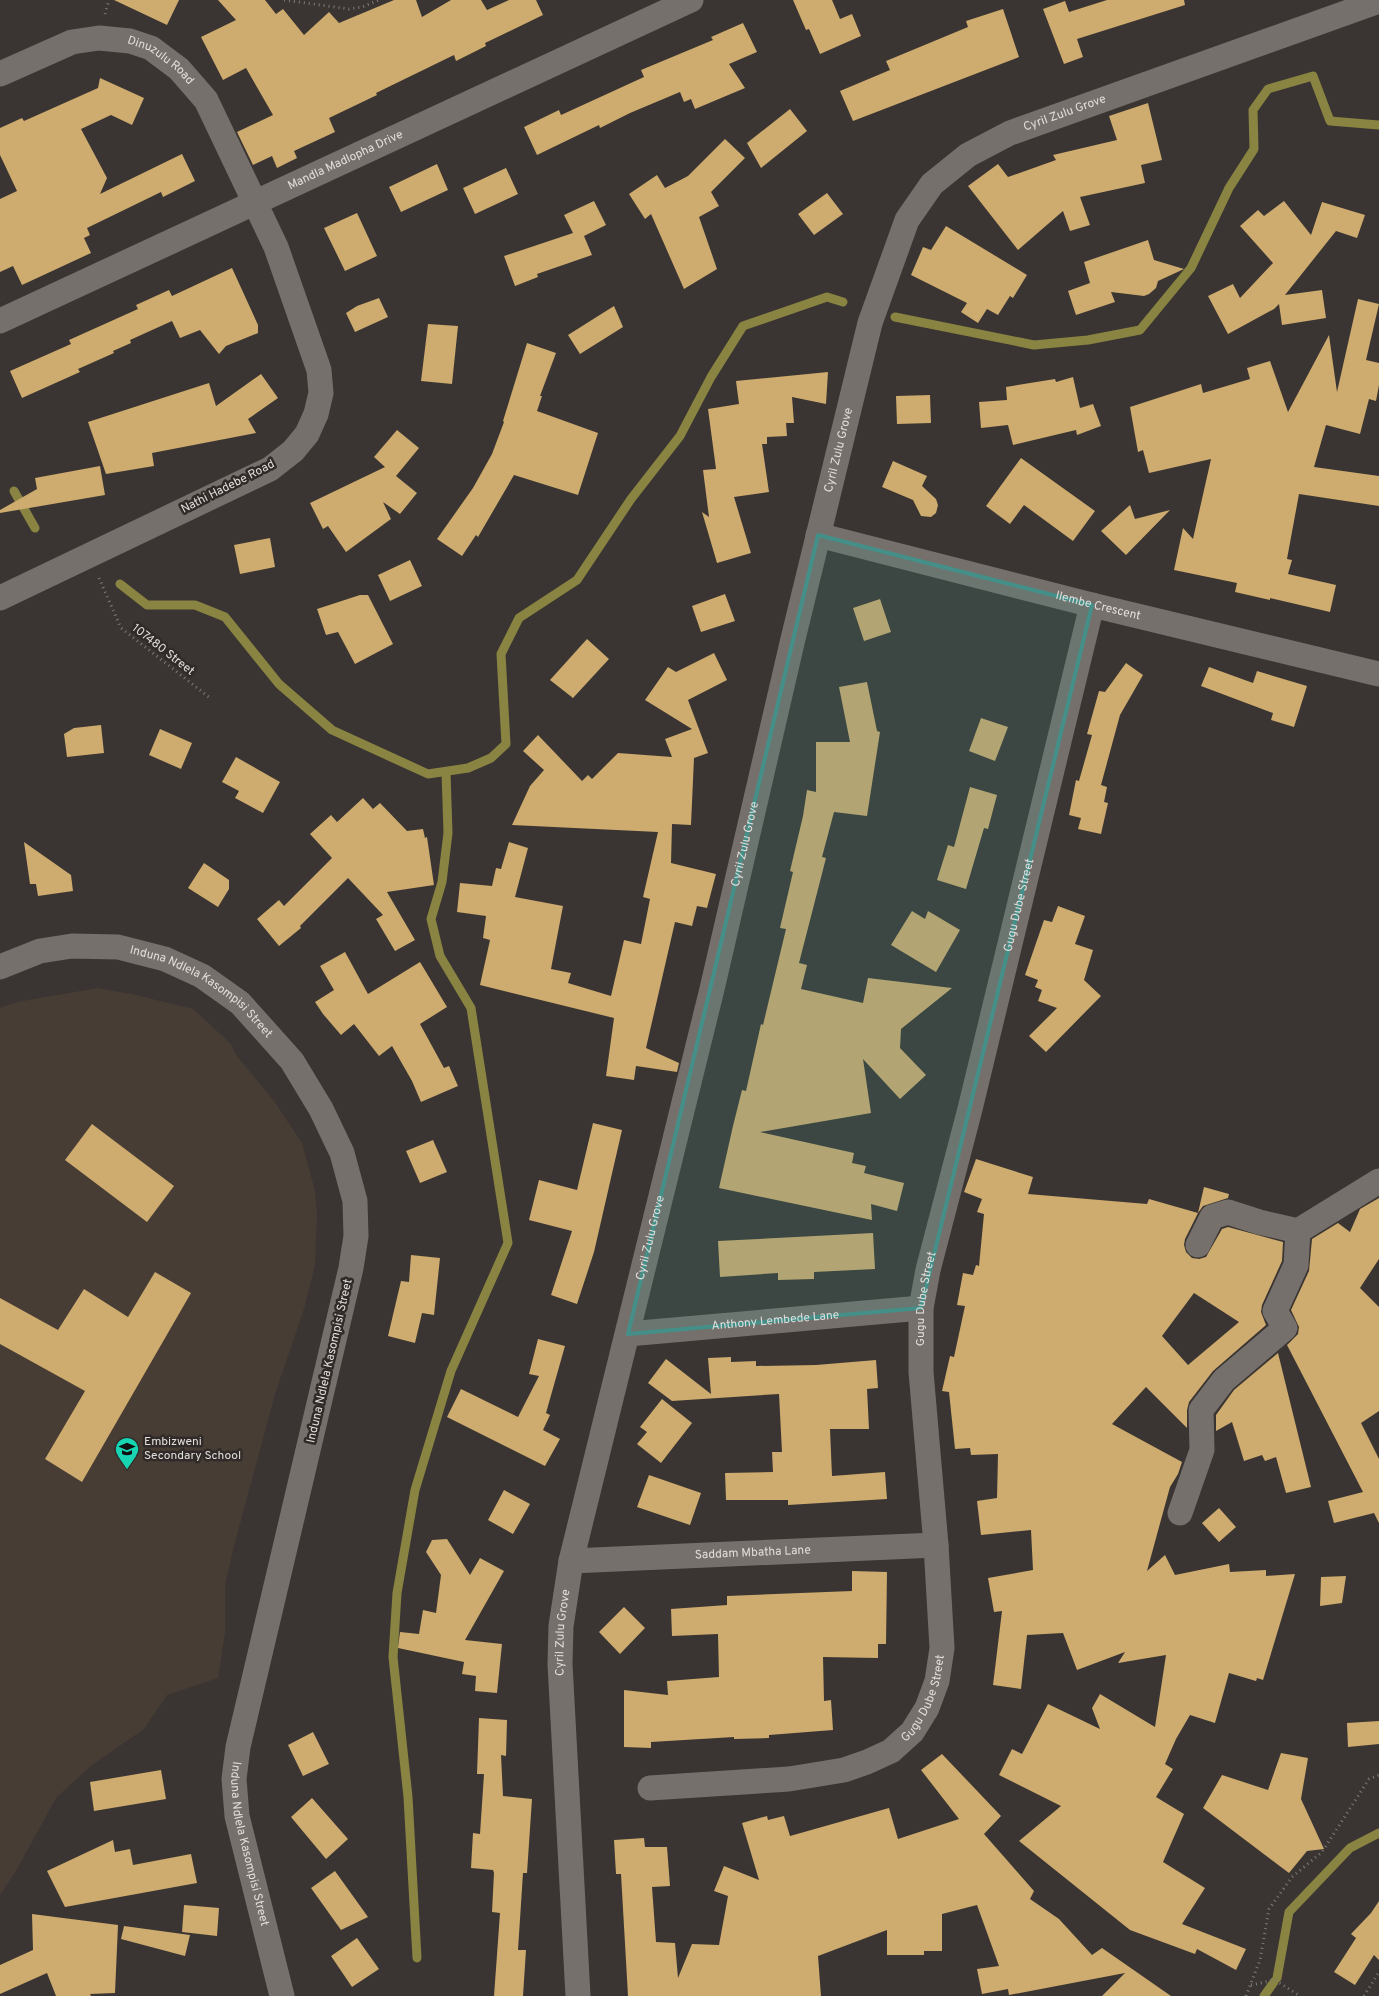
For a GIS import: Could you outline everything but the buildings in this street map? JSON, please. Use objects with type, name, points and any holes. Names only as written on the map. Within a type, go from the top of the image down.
[{"type":"street","name":"Mandla Madlopha Drive","points":[[0,321],[691,0]]},
{"type":"street","name":"Cyril Zulu Grove","points":[[578,1996],[560,1664],[561,1626],[571,1561],[712,989],[818,535],[870,323],[907,220],[932,184],[968,155],[1010,133],[1379,1]]},
{"type":"street","name":"Dinuzulu Road","points":[[0,74],[72,42],[99,38],[130,41],[151,48],[179,69],[206,100],[254,202]]},
{"type":"street","name":"Nathi Hadebe Road","points":[[0,598],[270,469],[293,451],[308,434],[316,414],[321,393],[319,370],[276,247],[254,202]]},
{"type":"street","name":"Ilembe Crescent","points":[[818,535],[1092,605],[1379,674]]},
{"type":"street","name":"Gugu Dube Street","points":[[650,1788],[789,1780],[844,1770],[891,1751],[912,1732],[927,1708],[936,1681],[942,1648],[936,1545],[921,1372],[921,1308],[928,1270],[970,1109],[1092,605]]},
{"type":"street","name":"Induna Ndlela Kasompisi Street","points":[[0,967],[40,951],[72,946],[118,947],[165,959],[202,976],[240,1003],[292,1061],[321,1109],[342,1153],[355,1201],[356,1236],[351,1268],[238,1747],[234,1779],[237,1816],[282,1996]]},
{"type":"street","points":[[1198,1245],[1212,1217],[1228,1212],[1259,1222],[1298,1231],[1379,1181]]},
{"type":"street","points":[[1180,1513],[1202,1450],[1201,1410],[1224,1380],[1285,1328],[1274,1312],[1296,1265],[1298,1231]]},
{"type":"street","name":"Anthony Lembede Lane","points":[[628,1334],[921,1308]]},
{"type":"street","name":"Saddam Mbatha Lane","points":[[571,1561],[936,1545]]},
{"type":"path","points":[[284,0],[350,9],[362,7],[379,0]]},
{"type":"path","name":"107480 Street","points":[[88,555],[121,628],[210,698]]},
{"type":"path","points":[[1246,1996],[1260,1960],[1269,1909],[1292,1876],[1322,1852],[1368,1779],[1379,1775]]},
{"type":"path","points":[[1364,1996],[1379,1972]]},
{"type":"path","points":[[1250,1985],[1275,1980],[1300,1996]]},
{"type":"highlighted area","points":[[818,535],[1092,605],[921,1308],[628,1334]]},
{"type":"shaded area","name":"Embizweni Secondary School","points":[[98,988],[193,1009],[231,1044],[236,1055],[274,1101],[302,1143],[315,1191],[317,1215],[315,1265],[304,1309],[275,1394],[234,1546],[225,1585],[225,1633],[218,1678],[167,1695],[144,1729],[92,1765],[56,1798],[16,1871],[0,1895],[0,1008],[17,1002]]},
{"type":"waterway","points":[[895,317],[1034,345],[1088,340],[1140,330],[1191,268],[1229,188],[1254,149],[1253,110],[1268,89],[1313,76],[1330,121],[1379,125]]},
{"type":"waterway","points":[[120,584],[147,605],[195,605],[225,617],[279,684],[332,730],[428,774],[468,768],[491,758],[506,744],[501,654],[519,618],[577,580],[631,499],[680,436],[711,377],[743,326],[827,297],[843,302]]},
{"type":"waterway","points":[[14,491],[35,528]]},
{"type":"waterway","points":[[417,1958],[408,1797],[393,1657],[397,1593],[415,1490],[451,1371],[508,1243],[471,1008],[440,956],[431,919],[442,882],[448,833],[446,772]]},
{"type":"waterway","points":[[1277,1978],[1289,1912],[1350,1848],[1379,1833]]},
{"type":"waterway","points":[[1264,1996],[1274,1982]]},
{"type":"place","name":"Embizweni Secondary School","points":[[127,1470]]}]
